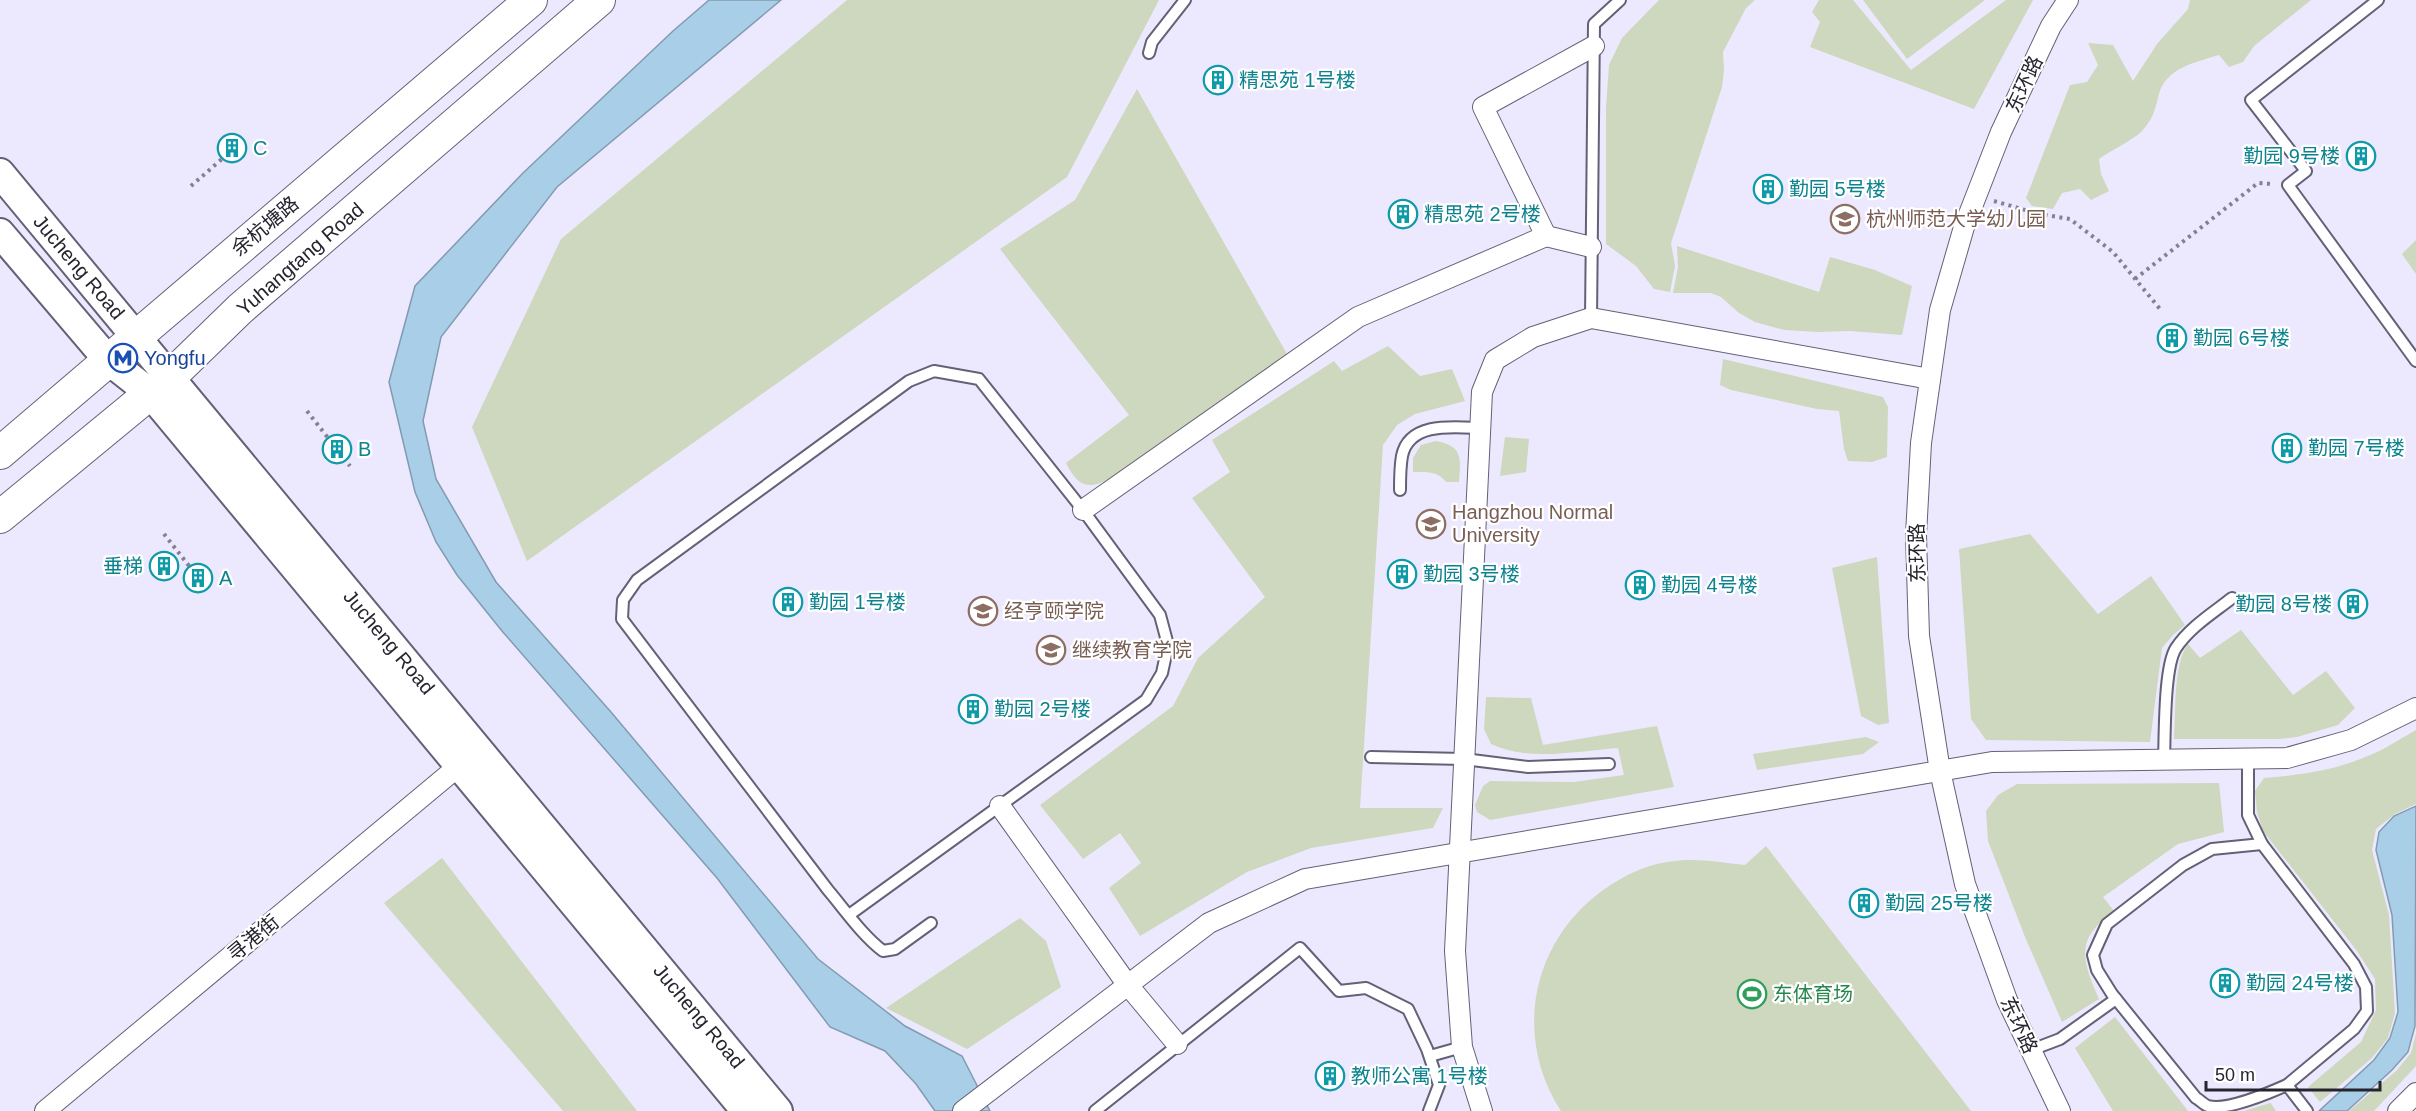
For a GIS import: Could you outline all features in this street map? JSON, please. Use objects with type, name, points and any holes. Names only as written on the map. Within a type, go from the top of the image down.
[{"type":"main road","name":"余杭塘路","points":[[0,453],[531,0]]},
{"type":"main road","name":"Yuhangtang Road","points":[[0,517],[160,385],[240,309],[599,0]]},
{"type":"street","name":"东环路","points":[[2060,1111],[2007,1000],[1965,884],[1940,771],[1919,636],[1916,535],[1920,453],[1940,310],[1964,227],[2006,121],[2051,26],[2068,0]]},
{"type":"street","points":[[1546,236],[1483,107],[1594,46]]},
{"type":"street","name":"Jucheng Road","points":[[0,173],[136,336],[160,385],[460,765],[746,1111]]},
{"type":"street","name":"Jucheng Road","points":[[0,233],[108,360],[160,385],[778,1111]]},
{"type":"street","points":[[1083,510],[1358,317],[1546,236],[1592,247]]},
{"type":"street","points":[[1482,1111],[1462,1047],[1455,951],[1482,392],[1495,360],[1533,337],[1591,318],[1930,379]]},
{"type":"street","points":[[963,1111],[1209,923],[1305,879],[1992,762],[2287,758],[2351,740],[2416,708]]},
{"type":"street","name":"寻港街","points":[[45,1111],[460,765]]},
{"type":"street","points":[[1000,806],[1127,984],[1177,1044]]},
{"type":"street","points":[[2398,1111],[2416,1093]]},
{"type":"lane","points":[[1149,53],[1152,42],[1185,0]]},
{"type":"lane","points":[[1591,318],[1594,24],[1620,0]]},
{"type":"lane","points":[[2378,0],[2251,100],[2306,171],[2288,185],[2416,361]]},
{"type":"lane","points":[[849,915],[1146,700],[1162,673],[1168,645],[1160,615],[1083,510],[979,380],[958,374],[933,371],[909,381],[637,580],[623,600],[622,619],[849,915],[874,945],[883,951],[895,949],[932,923]]},
{"type":"lane","points":[[1400,490],[1402,453],[1411,440],[1425,431],[1443,426],[1480,428]]},
{"type":"lane","points":[[2164,759],[2169,675],[2175,650],[2190,632],[2232,598]]},
{"type":"lane","points":[[1371,757],[1464,759],[1528,767],[1609,764]]},
{"type":"lane","points":[[2248,758],[2248,815],[2262,844],[2354,964],[2366,987],[2367,1011],[2354,1029],[2287,1085],[2252,1100],[2222,1107],[2209,1107],[2196,1098],[2116,999],[2097,970],[2093,955],[2107,924],[2183,866],[2212,849],[2262,844]]},
{"type":"lane","points":[[1095,1111],[1300,948],[1339,991],[1366,988],[1408,1009],[1430,1056],[1439,1085],[1429,1111]]},
{"type":"lane","points":[[2031,1050],[2060,1039],[2116,999]]},
{"type":"lane","points":[[1430,1056],[1462,1047]]},
{"type":"lane","points":[[2287,1085],[2307,1111]]},
{"type":"path","points":[[191,186],[246,138]]},
{"type":"path","points":[[2134,279],[2258,183],[2288,185]]},
{"type":"path","points":[[1976,195],[2040,214],[2070,219],[2113,252],[2160,309]]},
{"type":"path","points":[[307,411],[350,466]]},
{"type":"path","points":[[164,534],[208,590]]},
{"type":"green space","points":[[847,0],[1159,0],[1067,177],[527,561],[472,427],[561,239]]},
{"type":"green space","points":[[1659,0],[1755,0],[1746,8],[1723,52],[1722,87],[1671,243],[1675,266],[1670,292],[1654,289],[1636,266],[1606,244],[1606,107],[1609,65],[1622,38]]},
{"type":"green space","points":[[1819,0],[1853,0],[1911,70],[2006,0],[2033,0],[1974,109],[1810,47],[1820,22],[1812,12]]},
{"type":"green space","points":[[1863,0],[1985,0],[1907,59]]},
{"type":"green space","points":[[2190,0],[2311,0],[2254,46],[2243,62],[2229,67],[2219,55],[2183,67],[2168,78],[2159,94],[2154,113],[2142,131],[2099,159],[2101,174],[2109,191],[2091,200],[2080,189],[2062,193],[2053,209],[2032,206],[2026,198],[2070,85],[2087,82],[2098,65],[2088,43],[2113,45],[2133,81],[2157,44],[2188,9]]},
{"type":"green space","points":[[1137,89],[1287,354],[1111,478],[1089,485],[1079,481],[1066,463],[1129,415],[1000,249],[1075,200]]},
{"type":"green space","points":[[2416,240],[2416,274],[2402,254]]},
{"type":"green space","points":[[1677,246],[1819,292],[1830,257],[1875,270],[1912,286],[1902,335],[1784,330],[1755,322],[1739,313],[1721,297],[1711,293],[1673,293],[1678,267]]},
{"type":"green space","points":[[1388,346],[1420,376],[1452,369],[1465,401],[1415,414],[1397,425],[1383,445],[1360,808],[1443,808],[1433,828],[1311,848],[1247,872],[1140,936],[1109,888],[1141,863],[1120,833],[1083,859],[1040,805],[1173,706],[1198,658],[1265,597],[1192,498],[1230,472],[1212,440],[1334,361],[1342,371]]},
{"type":"green space","points":[[1723,359],[1883,397],[1888,407],[1887,457],[1872,462],[1848,461],[1844,449],[1839,411],[1817,409],[1731,390],[1720,385]]},
{"type":"green space","points":[[1505,437],[1529,439],[1526,472],[1500,476]]},
{"type":"green space","points":[[1436,441],[1445,443],[1456,450],[1460,460],[1459,482],[1446,482],[1432,473],[1413,472],[1413,458],[1421,445]]},
{"type":"green space","points":[[2030,534],[2098,614],[2151,576],[2185,625],[2162,648],[2150,742],[1986,740],[1971,719],[1959,549]]},
{"type":"green space","points":[[1877,557],[1889,723],[1878,725],[1861,716],[1832,568]]},
{"type":"green space","points":[[2241,630],[2293,695],[2326,671],[2355,708],[2338,725],[2297,737],[2174,739],[2178,676],[2183,653],[2188,644],[2200,658]]},
{"type":"green space","points":[[1486,697],[1531,698],[1543,745],[1657,726],[1674,787],[1490,820],[1477,812],[1475,805],[1483,786],[1490,781],[1574,782],[1624,775],[1618,748],[1537,754],[1521,753],[1491,744],[1484,729]]},
{"type":"green space","points":[[2416,730],[2416,804],[2395,814],[2376,829],[2372,850],[2389,915],[2395,1013],[2388,1038],[2372,1058],[2320,1102],[2308,1087],[2361,1042],[2376,1010],[2375,979],[2357,951],[2263,831],[2257,812],[2255,791],[2264,778],[2305,773],[2345,764],[2376,753]]},
{"type":"green space","points":[[1866,737],[1879,742],[1863,754],[1757,770],[1753,754]]},
{"type":"green space","points":[[2219,783],[2224,832],[2178,844],[2103,897],[2114,911],[2092,932],[2085,951],[2089,975],[2099,999],[2062,1022],[2025,937],[1988,841],[1986,811],[1998,795],[2017,784]]},
{"type":"green space","points":[[1766,846],[1971,1111],[1561,1111],[1546,1081],[1537,1050],[1534,1019],[1538,988],[1547,959],[1562,931],[1583,907],[1609,886],[1636,871],[1659,863],[1687,860],[1745,865]]},
{"type":"green space","points":[[442,858],[637,1111],[563,1111],[384,903]]},
{"type":"green space","points":[[1020,918],[1046,941],[1061,987],[967,1049],[886,1008]]},
{"type":"green space","points":[[2115,1017],[2188,1111],[2113,1111],[2075,1048]]},
{"type":"green space","points":[[2416,1033],[2416,1066],[2374,1111],[2349,1111],[2396,1071],[2411,1053]]},
{"type":"green space","points":[[2270,1103],[2276,1111],[2244,1111]]},
{"type":"water","points":[[709,0],[781,0],[557,187],[441,337],[423,421],[436,479],[496,582],[611,712],[818,959],[905,1026],[962,1056],[990,1111],[935,1111],[916,1084],[885,1051],[830,1027],[717,878],[502,631],[457,575],[436,542],[415,492],[389,382],[415,286],[523,173],[673,31]]},
{"type":"water","points":[[2416,806],[2415,1026],[2408,1052],[2392,1070],[2347,1111],[2319,1111],[2374,1060],[2390,1038],[2398,1012],[2392,915],[2376,850],[2379,832],[2394,816]]},
{"type":"place","name":"精思苑 1号楼","points":[[1218,80]]},
{"type":"place","name":"C","points":[[232,148]]},
{"type":"place","name":"勤园 9号楼","points":[[2361,156]]},
{"type":"place","name":"勤园 5号楼","points":[[1768,189]]},
{"type":"place","name":"精思苑 2号楼","points":[[1403,214]]},
{"type":"place","name":"杭州师范大学幼儿园","points":[[1845,219]]},
{"type":"place","name":"勤园 6号楼","points":[[2172,338]]},
{"type":"place","name":"Yongfu","points":[[123,358]]},
{"type":"place","name":"勤园 7号楼","points":[[2287,448]]},
{"type":"place","name":"B","points":[[337,449]]},
{"type":"place","name":"Hangzhou Normal University","points":[[1431,524]]},
{"type":"place","name":"垂梯","points":[[164,566]]},
{"type":"place","name":"勤园 3号楼","points":[[1402,574]]},
{"type":"place","name":"A","points":[[198,578]]},
{"type":"place","name":"勤园 4号楼","points":[[1640,585]]},
{"type":"place","name":"勤园 1号楼","points":[[788,602]]},
{"type":"place","name":"勤园 8号楼","points":[[2353,604]]},
{"type":"place","name":"经亨颐学院","points":[[983,611]]},
{"type":"place","name":"继续教育学院","points":[[1051,650]]},
{"type":"place","name":"勤园 2号楼","points":[[973,709]]},
{"type":"place","name":"勤园 25号楼","points":[[1864,903]]},
{"type":"place","name":"勤园 24号楼","points":[[2225,983]]},
{"type":"place","name":"东体育场","points":[[1752,994]]},
{"type":"place","name":"教师公寓 1号楼","points":[[1330,1076]]}]
